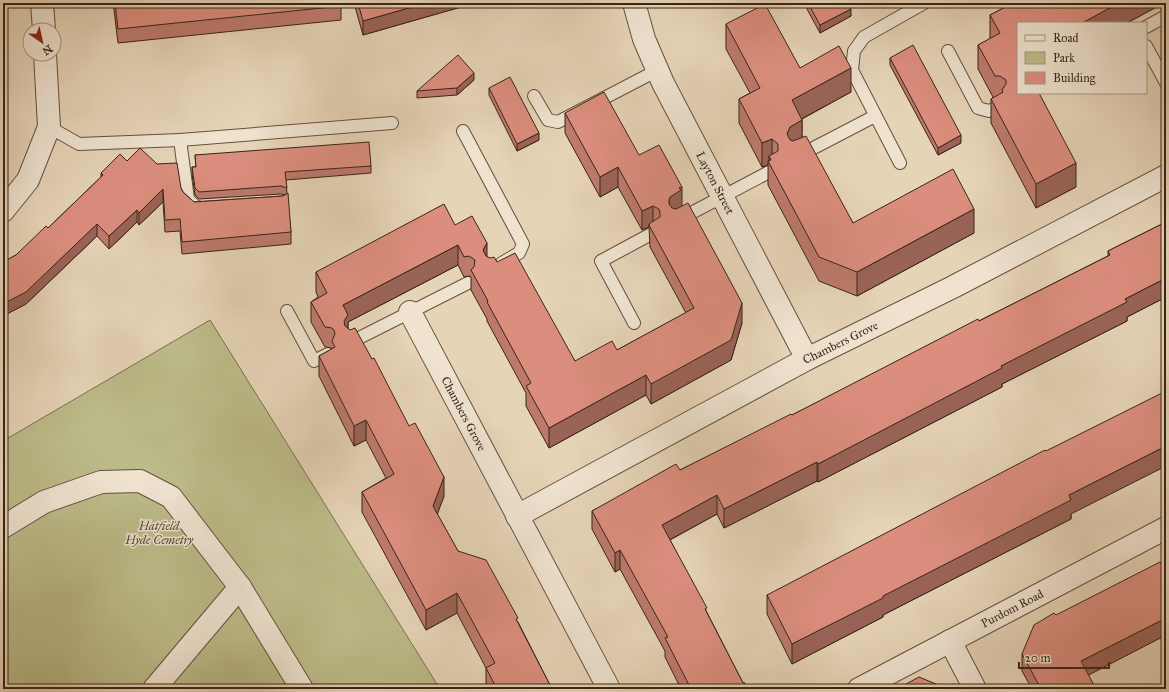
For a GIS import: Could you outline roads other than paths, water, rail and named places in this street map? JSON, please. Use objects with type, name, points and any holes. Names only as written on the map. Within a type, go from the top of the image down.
[{"type":"street","points":[[42,3],[43,22]]},
{"type":"street","name":"Layton Street","points":[[634,3],[644,39],[663,83],[807,359]]},
{"type":"street","points":[[3,211],[28,180],[49,127],[45,62]]},
{"type":"street","name":"Chambers Grove","points":[[517,516],[807,359],[953,287],[1166,176]]},
{"type":"street","name":"Chambers Grove","points":[[410,312],[609,689]]},
{"type":"street","points":[[3,527],[44,502],[101,482],[140,481],[171,497],[240,587],[302,689]]},
{"type":"street","name":"Purdom Road","points":[[859,689],[1166,528]]},
{"type":"street","points":[[154,689],[240,587]]},
{"type":"street","points":[[950,641],[976,689]]},
{"type":"lane","points":[[900,163],[852,70],[854,51],[864,37],[924,3]]},
{"type":"lane","points":[[1147,26],[1166,16]]},
{"type":"lane","points":[[1147,48],[1166,83]]},
{"type":"lane","points":[[948,51],[978,108],[989,111],[999,107]]},
{"type":"lane","points":[[534,96],[548,120],[558,122],[658,70]]},
{"type":"lane","points":[[794,158],[875,116]]},
{"type":"lane","points":[[49,127],[79,144],[180,140],[392,123]]},
{"type":"lane","points":[[463,131],[523,244],[519,253],[490,270]]},
{"type":"lane","points":[[180,140],[188,199],[196,208],[212,206]]},
{"type":"lane","points":[[676,221],[771,171]]},
{"type":"lane","points":[[634,323],[600,261],[653,233]]},
{"type":"lane","points":[[351,342],[468,283]]},
{"type":"lane","points":[[287,311],[314,361],[328,354]]},
{"type":"park label","name":"Hatfield Hyde Cemetry","points":[[159,533]]}]
